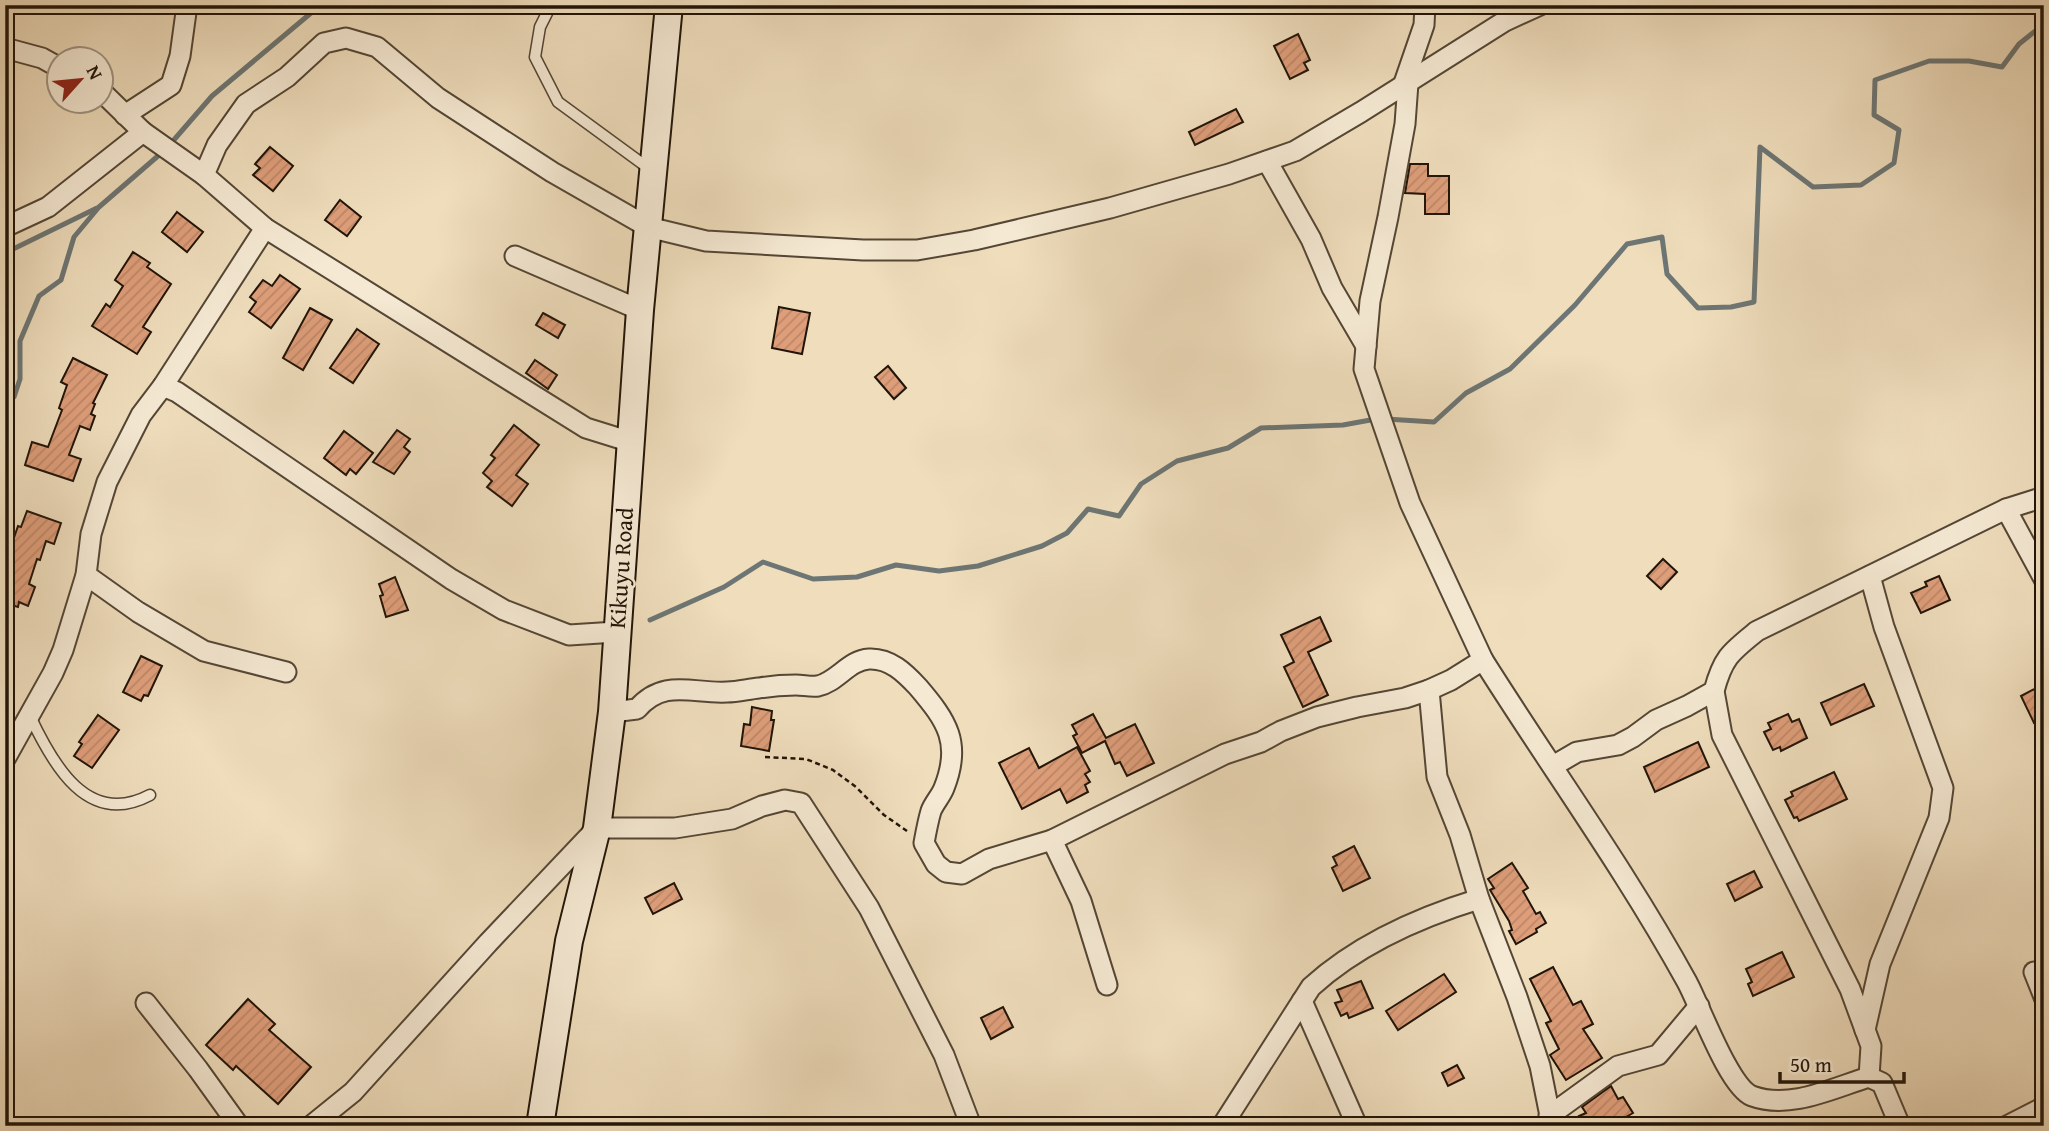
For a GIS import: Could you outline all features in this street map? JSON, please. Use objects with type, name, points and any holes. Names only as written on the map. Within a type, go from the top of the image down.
[{"type":"main road","name":"Kikuyu Road","points":[[540,1126],[569,941],[597,828],[612,712],[640,310],[669,5]]},
{"type":"street","points":[[125,116],[171,85],[180,56],[187,5]]},
{"type":"street","points":[[1425,5],[1424,26],[1406,85],[1405,124],[1370,301],[1364,369],[1405,490],[1483,660],[1658,928],[1699,1006],[1732,1078],[1750,1095],[1786,1102],[1869,1077],[1882,1083],[1900,1126]]},
{"type":"street","points":[[204,175],[217,145],[246,104],[287,78],[324,43],[346,38],[377,47],[438,99],[552,172],[648,227],[706,241],[863,250],[917,250],[974,240],[1110,208],[1295,151],[1406,85],[1505,21],[1540,5]]},
{"type":"street","points":[[5,48],[46,60]]},
{"type":"street","points":[[116,107],[143,132],[204,175],[265,228],[586,428],[631,442]]},
{"type":"street","points":[[5,227],[48,207],[143,132]]},
{"type":"street","points":[[1267,161],[1311,239],[1332,288],[1366,346]]},
{"type":"street","points":[[5,759],[63,650],[86,575],[91,534],[107,482],[141,415],[163,386],[265,228]]},
{"type":"street","points":[[515,256],[640,310]]},
{"type":"street","points":[[163,386],[188,400],[451,579],[504,610],[569,635],[616,632]]},
{"type":"street","points":[[1869,1077],[1871,1046],[1850,989],[1722,735],[1714,691],[1719,671],[1729,653],[1757,631],[2006,509],[2044,497]]},
{"type":"street","points":[[2006,509],[2044,579]]},
{"type":"street","points":[[86,575],[138,612],[204,651],[286,672]]},
{"type":"street","points":[[1865,1030],[1880,964],[1939,818],[1944,788],[1884,627],[1870,576]]},
{"type":"street","points":[[612,712],[637,709],[647,698],[676,689],[727,692],[775,686],[818,686],[834,680],[849,667],[867,659],[888,661],[906,674],[945,723],[954,751],[950,772],[932,810],[924,843],[936,864],[946,872],[962,874],[989,859],[1052,840],[1245,746],[1317,718],[1429,690],[1483,660]]},
{"type":"street","points":[[1429,690],[1437,778],[1460,835],[1479,899],[1540,1066],[1550,1121],[1618,1066],[1658,1055],[1699,1006]]},
{"type":"street","points":[[1553,766],[1577,752],[1618,745],[1656,720],[1714,691]]},
{"type":"street","points":[[311,1126],[353,1092],[597,828],[675,828],[732,819],[762,806],[785,800],[800,803],[869,908],[944,1055],[971,1126]]},
{"type":"street","points":[[1052,840],[1081,901],[1107,985]]},
{"type":"street","points":[[1222,1126],[1311,987],[1329,970],[1368,946],[1444,909],[1479,899]]},
{"type":"street","points":[[2034,972],[2044,996]]},
{"type":"street","points":[[1302,1001],[1357,1126]]},
{"type":"street","points":[[146,1003],[239,1126]]},
{"type":"street","points":[[2007,1126],[2044,1107]]},
{"type":"lane","points":[[551,5],[540,27],[535,57],[558,102],[652,171]]},
{"type":"lane","points":[[30,715],[55,761],[75,787],[92,800],[113,806],[134,804],[150,795]]},
{"type":"path","points":[[765,757],[806,759],[833,770],[856,787],[884,815],[924,843]]},
{"type":"building","points":[[1298,34],[1310,60],[1304,63],[1308,70],[1290,79],[1274,46]]},
{"type":"building","points":[[1236,109],[1243,122],[1195,145],[1189,132]]},
{"type":"building","points":[[270,147],[293,166],[273,191],[253,175],[260,168],[255,164]]},
{"type":"building","points":[[1410,164],[1428,164],[1428,176],[1449,176],[1449,214],[1425,214],[1425,194],[1405,193]]},
{"type":"building","points":[[340,200],[361,217],[347,236],[325,220]]},
{"type":"building","points":[[177,212],[203,232],[187,252],[162,232]]},
{"type":"building","points":[[133,252],[150,263],[147,267],[171,284],[143,327],[151,332],[137,354],[92,326],[106,304],[110,307],[123,286],[115,280]]},
{"type":"building","points":[[280,275],[300,289],[271,328],[249,312],[256,302],[250,297],[263,280],[272,286]]},
{"type":"building","points":[[779,307],[810,313],[802,354],[772,348]]},
{"type":"building","points":[[310,308],[332,320],[303,370],[283,358]]},
{"type":"building","points":[[543,313],[565,325],[558,338],[536,325]]},
{"type":"building","points":[[357,329],[379,344],[353,383],[330,368]]},
{"type":"building","points":[[73,358],[107,375],[93,403],[95,404],[91,414],[95,416],[90,430],[80,426],[69,455],[81,459],[73,481],[25,465],[32,442],[48,447],[62,410],[59,408],[67,385],[61,382]]},
{"type":"building","points":[[535,360],[557,375],[548,389],[526,373]]},
{"type":"building","points":[[888,366],[906,388],[894,399],[875,377]]},
{"type":"building","points":[[514,425],[539,445],[516,475],[528,484],[512,506],[487,487],[492,481],[483,473],[495,458],[491,455]]},
{"type":"building","points":[[397,430],[410,439],[404,447],[410,452],[394,474],[373,462]]},
{"type":"building","points":[[344,431],[373,453],[356,474],[350,469],[346,475],[324,458]]},
{"type":"building","points":[[27,511],[61,523],[54,544],[46,541],[40,560],[37,559],[29,584],[35,587],[28,606],[19,602],[18,607],[5,603],[5,564],[18,526],[21,527]]},
{"type":"building","points":[[1663,559],[1677,572],[1661,589],[1647,576]]},
{"type":"building","points":[[1939,576],[1950,600],[1921,613],[1911,593],[1927,586],[1925,582]]},
{"type":"building","points":[[395,577],[408,610],[386,617],[379,584]]},
{"type":"building","points":[[1320,617],[1331,641],[1308,652],[1328,695],[1303,707],[1284,667],[1294,662],[1281,635]]},
{"type":"building","points":[[141,656],[162,666],[148,696],[144,695],[141,701],[123,692]]},
{"type":"building","points":[[1864,684],[1874,706],[1831,725],[1821,703]]},
{"type":"building","points":[[2044,684],[2044,718],[2034,723],[2021,696]]},
{"type":"building","points":[[752,707],[772,711],[771,720],[774,720],[769,751],[741,746],[744,724],[750,725]]},
{"type":"building","points":[[1093,714],[1106,738],[1135,724],[1154,763],[1127,776],[1120,762],[1115,764],[1105,741],[1082,753],[1073,736],[1077,734],[1072,725]]},
{"type":"building","points":[[1788,714],[1792,722],[1799,719],[1807,738],[1781,751],[1780,747],[1773,750],[1764,732],[1771,729],[1768,723]]},
{"type":"building","points":[[98,715],[119,730],[92,768],[74,756],[82,744],[79,742]]},
{"type":"building","points":[[1698,742],[1709,767],[1655,792],[1644,767]]},
{"type":"building","points":[[1077,747],[1090,771],[1085,774],[1090,782],[1085,785],[1088,792],[1067,803],[1060,789],[1022,809],[999,763],[1029,748],[1039,768]]},
{"type":"building","points":[[1834,772],[1847,799],[1799,821],[1797,817],[1794,818],[1785,800],[1793,796],[1791,792]]},
{"type":"building","points":[[1354,846],[1370,878],[1343,891],[1332,868],[1337,865],[1333,857]]},
{"type":"building","points":[[1512,863],[1528,888],[1523,891],[1536,914],[1540,912],[1546,923],[1536,929],[1537,932],[1516,944],[1509,931],[1512,930],[1509,921],[1490,890],[1494,888],[1488,879]]},
{"type":"building","points":[[1754,871],[1762,887],[1735,901],[1727,884]]},
{"type":"building","points":[[674,883],[682,899],[653,914],[645,898]]},
{"type":"building","points":[[1782,952],[1794,977],[1753,996],[1748,984],[1752,982],[1746,969]]},
{"type":"building","points":[[1553,967],[1573,1005],[1581,1001],[1593,1024],[1583,1029],[1602,1058],[1566,1080],[1550,1055],[1559,1049],[1546,1023],[1551,1021],[1530,979]]},
{"type":"building","points":[[1444,974],[1456,992],[1398,1030],[1386,1011]]},
{"type":"building","points":[[1361,981],[1373,1008],[1349,1018],[1347,1013],[1341,1016],[1335,1003],[1342,1001],[1337,990]]},
{"type":"building","points":[[248,999],[275,1024],[269,1030],[311,1067],[278,1104],[236,1066],[233,1070],[206,1045]]},
{"type":"building","points":[[1003,1007],[1013,1027],[991,1039],[981,1018]]},
{"type":"building","points":[[1457,1065],[1464,1078],[1448,1086],[1442,1073]]},
{"type":"building","points":[[1611,1086],[1618,1099],[1623,1097],[1633,1113],[1610,1126],[1585,1126],[1579,1116],[1586,1113],[1582,1107]]},
{"type":"waterway","points":[[5,405],[14,397],[20,379],[20,341],[39,296],[61,280],[74,237],[99,207],[166,149],[212,96],[317,8]]},
{"type":"waterway","points":[[1386,419],[1434,422],[1466,393],[1510,369],[1575,305],[1627,244],[1662,237],[1667,274],[1698,308],[1731,307],[1754,302],[1760,147],[1813,187],[1861,185],[1894,163],[1899,130],[1874,115],[1875,80],[1929,61],[1969,61],[2002,67],[2019,44],[2044,24]]},
{"type":"waterway","points":[[5,253],[97,208]]},
{"type":"waterway","points":[[650,620],[724,587],[763,562],[813,579],[857,577],[896,565],[939,571],[978,566],[1042,546],[1067,533],[1088,509],[1119,516],[1141,484],[1177,461],[1228,448],[1261,428],[1343,425],[1376,419]]}]
